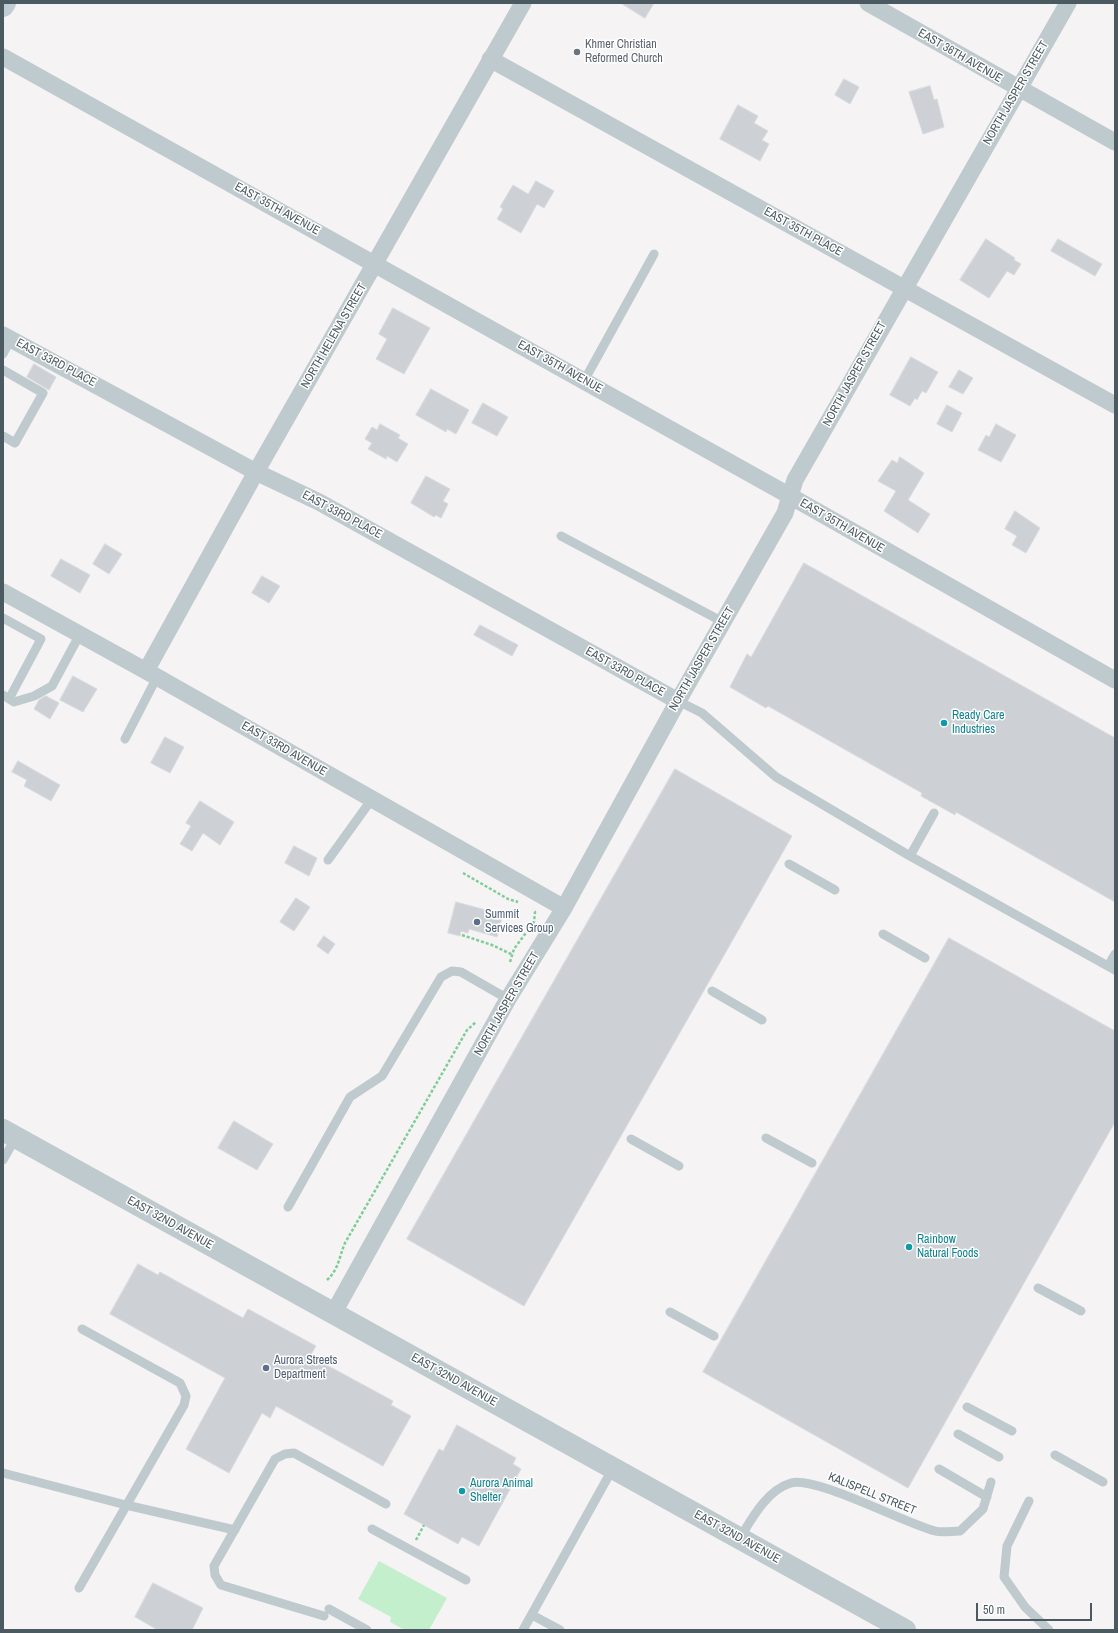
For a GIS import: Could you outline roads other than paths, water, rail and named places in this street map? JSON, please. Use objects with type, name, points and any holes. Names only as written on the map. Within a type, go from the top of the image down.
[{"type":"street","name":"NORTH HELENA STREET","points":[[152,674],[256,472],[523,3]]},
{"type":"street","name":"EAST 36TH AVENUE","points":[[868,3],[1018,89],[1115,142]]},
{"type":"street","name":"NORTH JASPER STREET","points":[[333,1314],[508,999],[564,908],[678,701],[785,513],[796,480],[904,287],[1068,3]]},
{"type":"street","name":"EAST 35TH AVENUE","points":[[3,57],[790,496],[1115,680]]},
{"type":"street","name":"EAST 35TH PLACE","points":[[490,59],[1115,405]]},
{"type":"street","name":"EAST 33RD PLACE","points":[[6,342],[256,472],[319,502],[678,701]]},
{"type":"street","name":"EAST 33RD AVENUE","points":[[3,592],[152,674],[564,908]]},
{"type":"street","name":"EAST 32ND AVENUE","points":[[9,1133],[905,1630]]},
{"type":"lane","points":[[584,381],[654,254]]},
{"type":"lane","points":[[3,370],[43,393],[15,443],[3,436]]},
{"type":"lane","points":[[561,536],[723,622]]},
{"type":"lane","points":[[3,618],[41,639],[6,697],[14,702],[34,696],[52,686],[80,634]]},
{"type":"lane","points":[[125,739],[152,674]]},
{"type":"lane","points":[[678,701],[702,713],[776,777],[910,856],[1112,968],[1115,954]]},
{"type":"lane","points":[[328,860],[372,799]]},
{"type":"lane","points":[[910,856],[934,812]]},
{"type":"lane","points":[[789,864],[835,890]]},
{"type":"lane","points":[[883,934],[925,958]]},
{"type":"lane","points":[[288,1207],[350,1097],[382,1076],[441,977],[452,971],[461,972],[508,999]]},
{"type":"lane","points":[[712,991],[762,1020]]},
{"type":"lane","points":[[3,1160],[9,1133]]},
{"type":"lane","points":[[766,1138],[812,1163]]},
{"type":"lane","points":[[630,1139],[679,1166]]},
{"type":"lane","points":[[1038,1288],[1081,1310]]},
{"type":"lane","points":[[670,1312],[714,1336]]},
{"type":"lane","points":[[79,1588],[184,1405],[186,1396],[180,1382],[82,1329]]},
{"type":"lane","points":[[967,1408],[1012,1431]]},
{"type":"lane","points":[[958,1434],[999,1457]]},
{"type":"lane","points":[[367,1630],[327,1612],[221,1586],[214,1575],[214,1566],[275,1459],[285,1454],[294,1453],[386,1504]]},
{"type":"lane","points":[[1055,1455],[1103,1482]]},
{"type":"lane","points":[[523,1630],[613,1468]]},
{"type":"lane","points":[[939,1469],[987,1497]]},
{"type":"lane","points":[[3,1473],[126,1505],[235,1530]]},
{"type":"lane","name":"KALISPELL STREET","points":[[740,1539],[755,1514],[774,1493],[792,1483],[818,1485],[937,1532],[960,1531],[983,1509],[991,1482]]},
{"type":"lane","points":[[1029,1501],[1007,1546],[1004,1576],[1026,1607],[1049,1630]]},
{"type":"lane","points":[[372,1529],[466,1580]]},
{"type":"lane","points":[[532,1615],[560,1630]]},
{"type":"place","name":"Khmer Christian Reformed Church","points":[[577,52]]},
{"type":"place","name":"Ready Care Industries","points":[[944,723]]},
{"type":"place","name":"Summit Services Group","points":[[477,922]]},
{"type":"place","name":"Rainbow Natural Foods","points":[[909,1247]]},
{"type":"place","name":"Aurora Streets Department","points":[[266,1368]]},
{"type":"place","name":"Aurora Animal Shelter","points":[[462,1491]]}]
